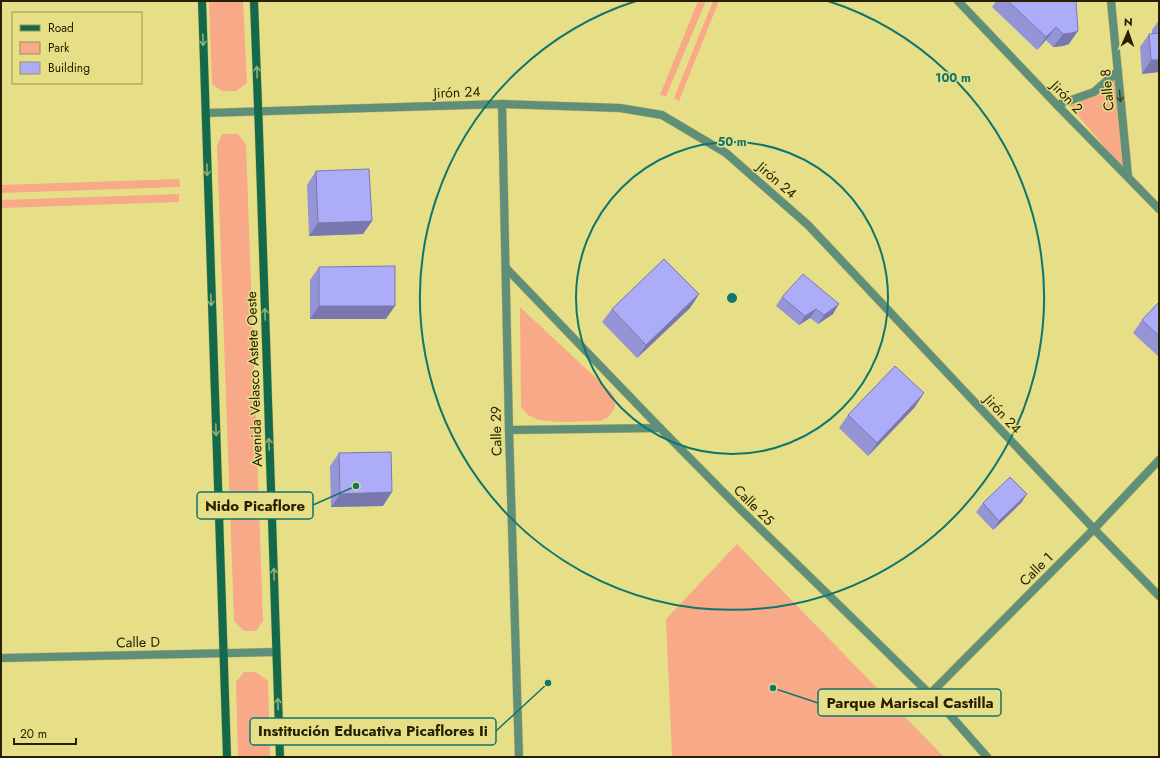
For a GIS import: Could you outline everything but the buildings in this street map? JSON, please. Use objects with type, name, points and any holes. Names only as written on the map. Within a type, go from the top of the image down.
[{"type":"street","points":[[202,1],[227,757]]},
{"type":"street","name":"Avenida Velasco Astete Oeste","points":[[254,1],[280,757]]},
{"type":"street","name":"Jirón 2","points":[[958,1],[1159,209]]},
{"type":"street","name":"Calle 8","points":[[1111,1],[1128,176]]},
{"type":"street","points":[[1057,105],[1094,92],[1118,71]]},
{"type":"street","name":"Jirón 24","points":[[206,112],[502,104],[620,108],[662,115],[726,153],[808,225],[1159,596]]},
{"type":"street","name":"Calle 29","points":[[502,104],[518,757]]},
{"type":"street","name":"Calle 25","points":[[506,268],[740,509],[844,609],[943,708],[987,757]]},
{"type":"street","points":[[509,430],[660,428]]},
{"type":"street","name":"Calle 1","points":[[930,695],[1094,529],[1159,460]]},
{"type":"street","name":"Calle D","points":[[1,658],[276,652]]},
{"type":"green space","points":[[209,1],[243,1],[247,83],[236,91],[222,91],[212,84]]},
{"type":"green space","points":[[698,1],[706,1],[666,96],[660,95]]},
{"type":"green space","points":[[713,1],[719,1],[679,101],[674,98]]},
{"type":"green space","points":[[1116,79],[1124,170],[1068,104],[1098,93]]},
{"type":"green space","points":[[222,134],[238,134],[246,144],[263,621],[256,631],[244,631],[234,621],[217,146]]},
{"type":"green space","points":[[179,179],[180,187],[1,193],[1,185]]},
{"type":"green space","points":[[179,194],[179,202],[1,208],[1,200]]},
{"type":"green space","points":[[520,307],[613,394],[616,402],[614,410],[608,417],[600,421],[560,422],[539,420],[528,415],[521,407]]},
{"type":"green space","points":[[737,544],[944,757],[672,757],[666,619]]},
{"type":"green space","points":[[244,672],[256,672],[268,681],[270,757],[238,757],[236,682]]},
{"type":"place","name":"Nido Picaflore","points":[[356,486]]},
{"type":"place","name":"Institución Educativa Picaflores Ii","points":[[548,683]]},
{"type":"place","name":"Parque Mariscal Castilla","points":[[773,688]]}]
